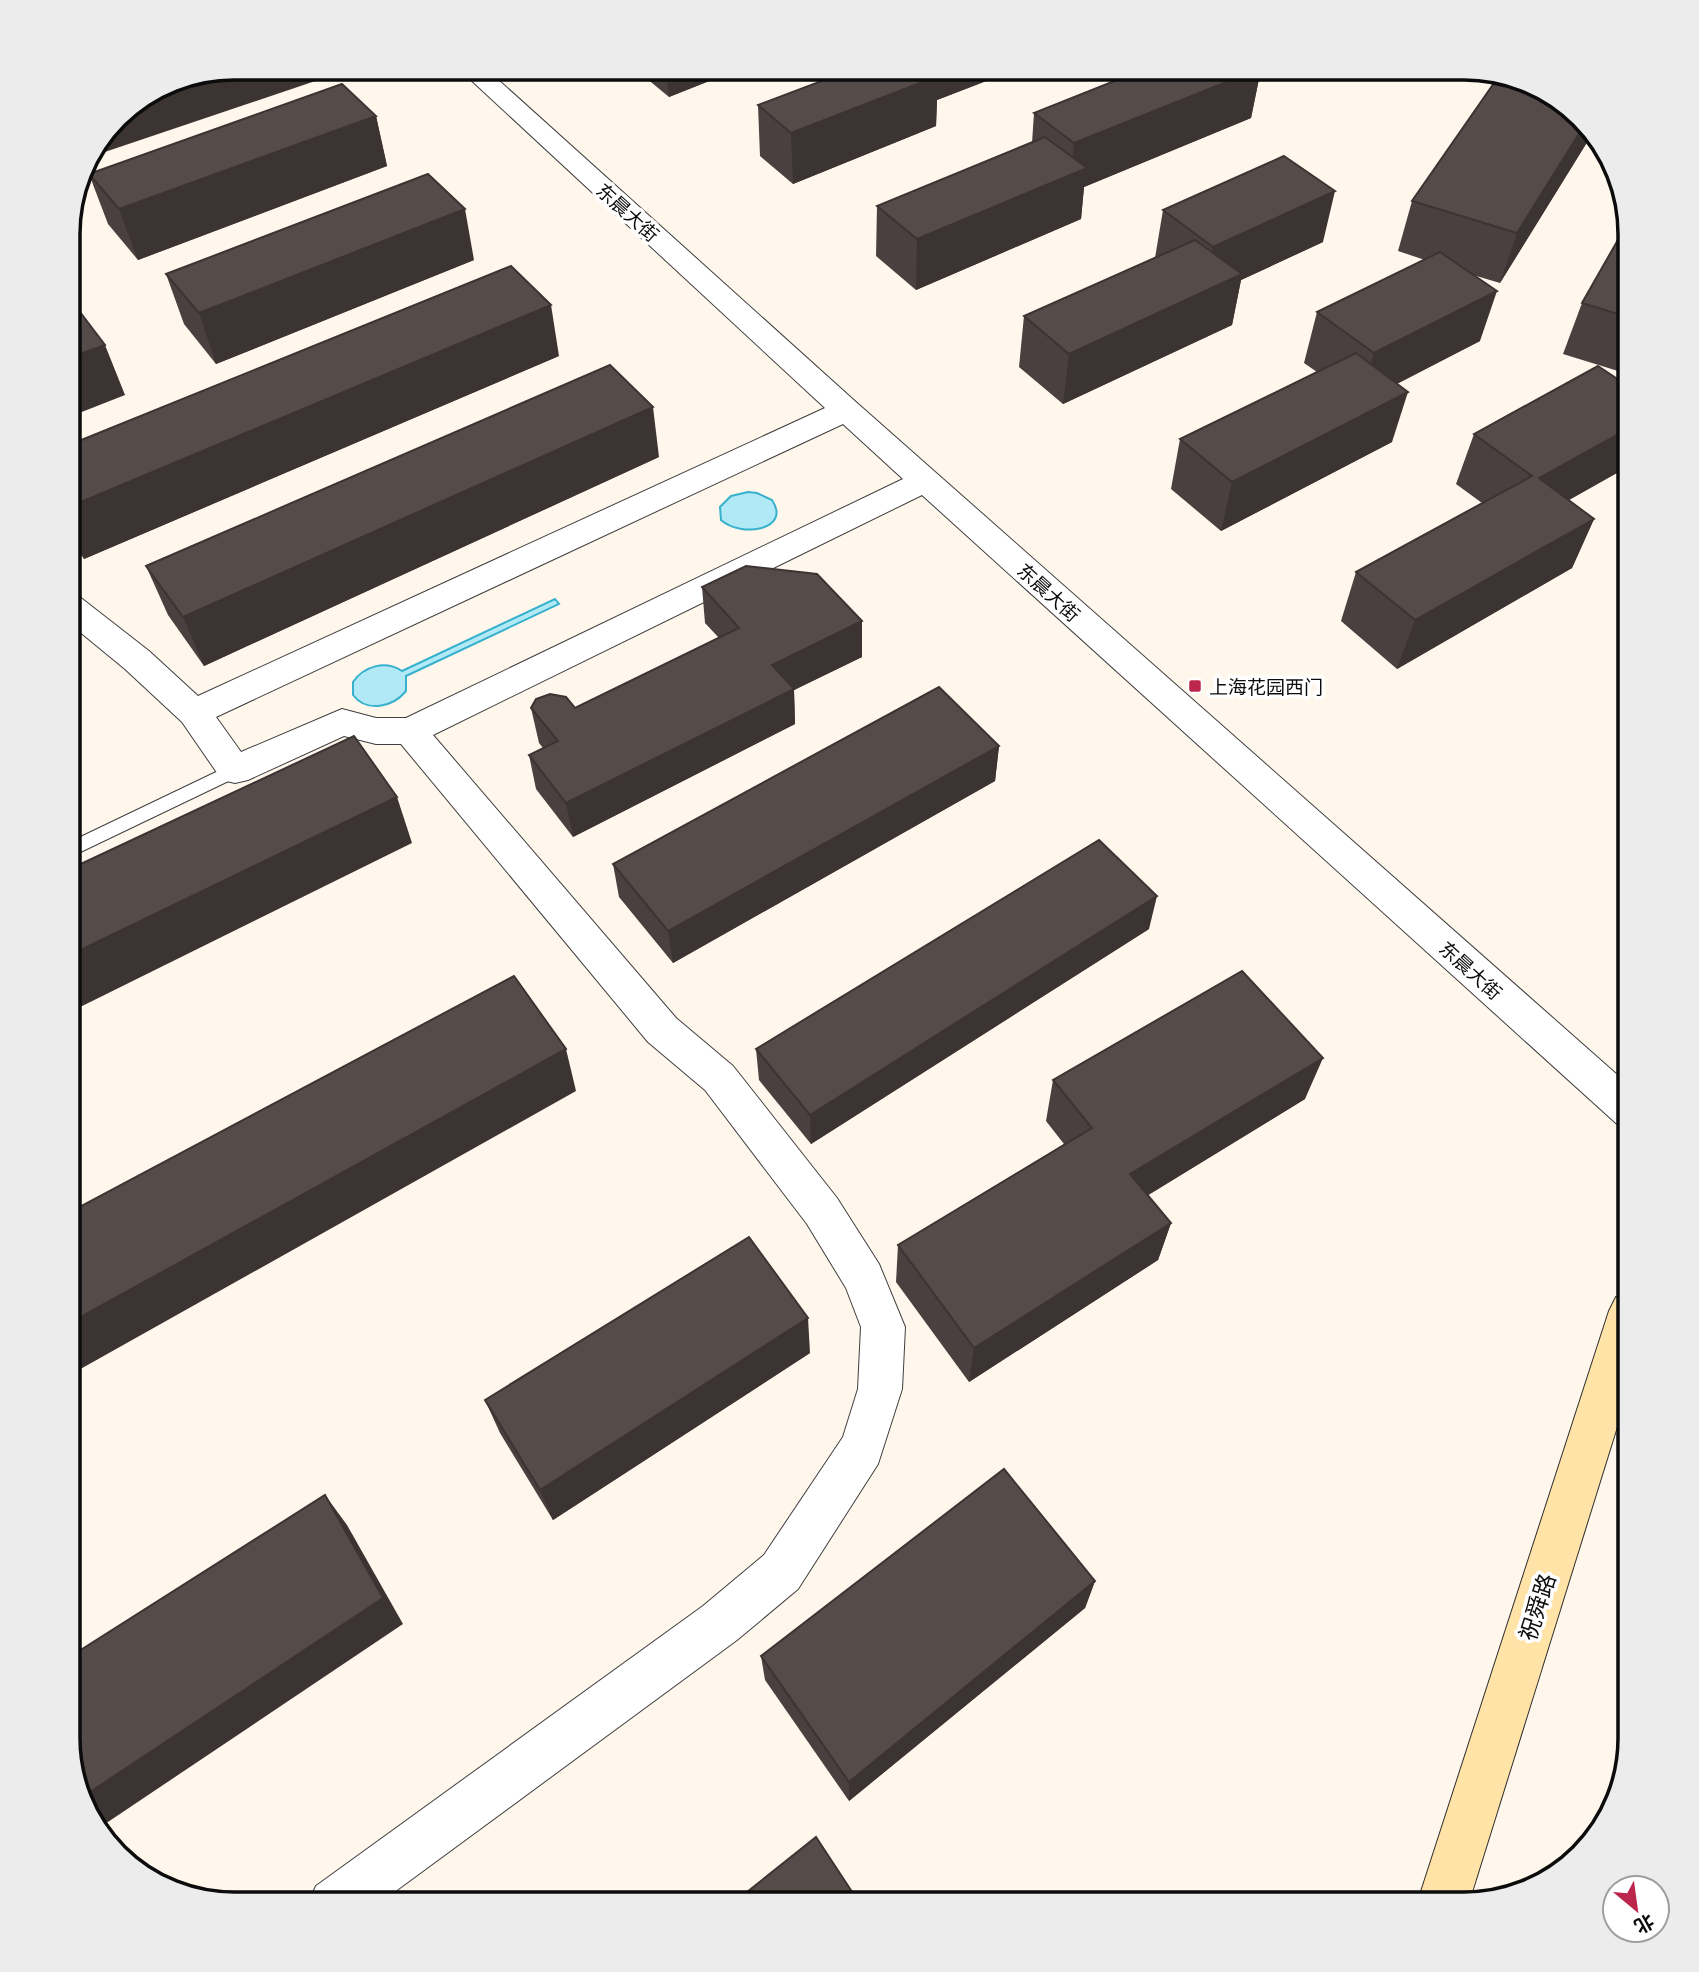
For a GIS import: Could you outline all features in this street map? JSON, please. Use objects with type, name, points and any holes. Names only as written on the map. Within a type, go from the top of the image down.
[{"type":"main road","name":"祝舜路","points":[[1447,1892],[1618,1352]]},
{"type":"street","name":"东晨大街","points":[[484,81],[846,410],[1618,1100]]},
{"type":"street","points":[[194,713],[846,410]]},
{"type":"street","points":[[81,615],[137,660],[194,713],[235,770],[342,722],[376,731],[410,731],[925,481]]},
{"type":"street","points":[[350,1892],[720,1623],[781,1572],[862,1448],[880,1389],[883,1327],[864,1278],[822,1211],[719,1078],[662,1030],[410,731]]},
{"type":"lane","points":[[81,844],[235,770]]},
{"type":"water","points":[[748,492],[772,500],[776,510],[775,518],[770,524],[762,528],[740,529],[721,520],[720,507],[731,496]]},
{"type":"water","points":[[555,599],[559,604],[406,676],[406,691],[394,701],[372,706],[359,701],[353,695],[353,682],[363,672],[375,666],[389,666],[402,671]]},
{"type":"building","points":[[822,81],[925,81],[791,133],[758,105]]},
{"type":"building","points":[[1114,81],[1229,81],[1074,143],[1034,113]]},
{"type":"building","points":[[1494,83],[1542,101],[1579,133],[1517,233],[1412,201]]},
{"type":"building","points":[[342,84],[376,116],[119,209],[91,177],[93,173]]},
{"type":"building","points":[[1045,137],[1087,168],[917,239],[877,206]]},
{"type":"building","points":[[1284,156],[1335,191],[1213,247],[1163,210]]},
{"type":"building","points":[[428,174],[465,209],[199,313],[166,274]]},
{"type":"building","points":[[1195,240],[1242,274],[1069,354],[1024,316]]},
{"type":"building","points":[[1618,240],[1618,314],[1582,303]]},
{"type":"building","points":[[1440,252],[1497,291],[1374,353],[1317,312]]},
{"type":"building","points":[[511,266],[551,305],[81,502],[81,440]]},
{"type":"building","points":[[81,313],[105,345],[81,354]]},
{"type":"building","points":[[1356,353],[1408,392],[1232,482],[1180,439]]},
{"type":"building","points":[[610,365],[653,407],[183,617],[146,566]]},
{"type":"building","points":[[1598,366],[1618,379],[1618,434],[1539,478],[1594,519],[1415,620],[1356,572],[1532,476],[1474,434]]},
{"type":"building","points":[[746,566],[817,574],[862,621],[772,665],[794,689],[566,803],[529,755],[558,741],[531,708],[536,699],[550,694],[566,697],[575,708],[739,628],[702,587]]},
{"type":"building","points":[[939,687],[999,746],[668,931],[613,864]]},
{"type":"building","points":[[354,736],[397,797],[81,950],[81,864]]},
{"type":"building","points":[[1099,840],[1157,896],[810,1115],[756,1049]]},
{"type":"building","points":[[1242,971],[1323,1058],[1130,1174],[1171,1223],[974,1348],[898,1245],[1092,1128],[1053,1080]]},
{"type":"building","points":[[514,976],[566,1049],[80,1317],[80,1206]]},
{"type":"building","points":[[749,1237],[808,1318],[540,1490],[485,1400]]},
{"type":"building","points":[[1004,1469],[1095,1581],[849,1782],[761,1656]]},
{"type":"building","points":[[325,1495],[383,1598],[91,1792],[83,1768],[80,1738],[80,1650]]},
{"type":"building","points":[[816,1837],[852,1892],[747,1892]]},
{"type":"place","name":"上海花园西门","points":[[1195,686]]}]
